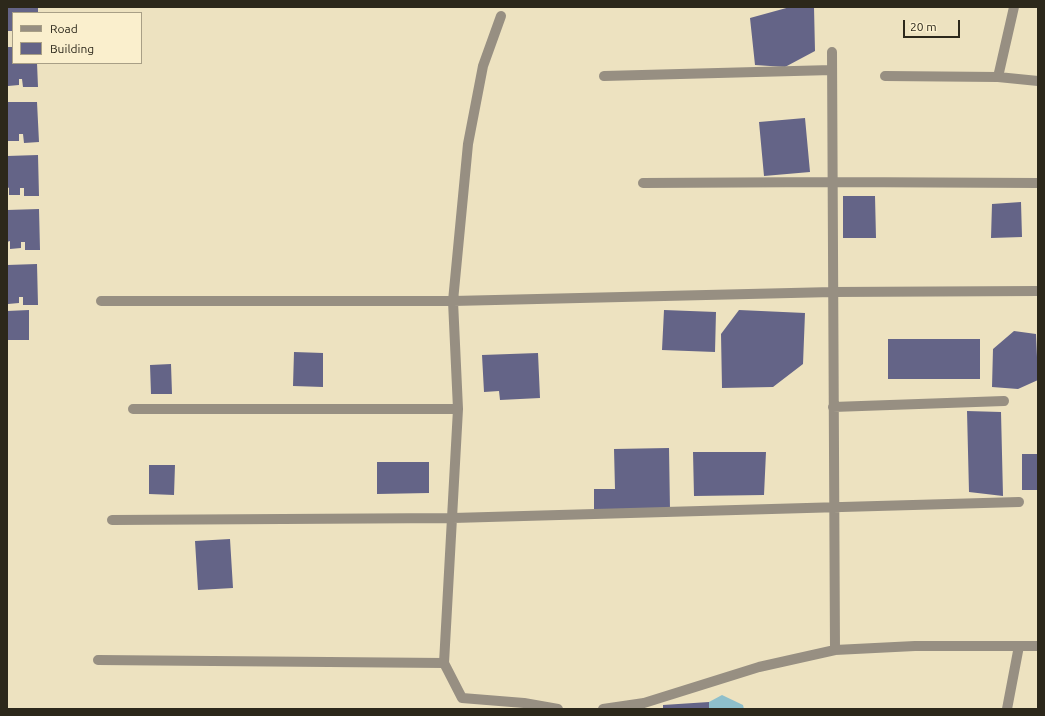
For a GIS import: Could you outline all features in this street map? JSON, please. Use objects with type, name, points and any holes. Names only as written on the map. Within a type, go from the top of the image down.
[{"type":"street","points":[[998,77],[1014,7]]},
{"type":"street","points":[[501,16],[483,66],[468,144],[453,301],[458,409],[444,663],[462,698],[524,703],[558,709]]},
{"type":"street","points":[[832,52],[834,650]]},
{"type":"street","points":[[604,76],[832,70]]},
{"type":"street","points":[[885,76],[998,77],[1038,81]]},
{"type":"street","points":[[643,183],[833,182],[1038,184]]},
{"type":"street","points":[[101,301],[453,301],[833,292],[1038,291]]},
{"type":"street","points":[[833,407],[1004,400]]},
{"type":"street","points":[[133,409],[458,409]]},
{"type":"street","points":[[112,520],[453,518],[1019,502]]},
{"type":"street","points":[[602,709],[644,703],[759,667],[834,650],[915,646],[1038,646]]},
{"type":"street","points":[[1007,709],[1019,646]]},
{"type":"street","points":[[98,660],[444,663]]},
{"type":"water","points":[[722,695],[743,705],[744,709],[709,709],[709,702]]},
{"type":"building","points":[[7,7],[38,7],[38,12],[12,12],[12,31],[8,31]]},
{"type":"building","points":[[790,7],[814,7],[815,51],[785,67],[755,65],[750,18]]},
{"type":"building","points":[[7,47],[12,47],[12,64],[37,64],[38,87],[23,87],[22,79],[19,79],[19,85],[8,86]]},
{"type":"building","points":[[7,102],[37,102],[39,142],[24,143],[23,134],[19,134],[19,141],[8,141]]},
{"type":"building","points":[[805,118],[810,172],[764,176],[759,122]]},
{"type":"building","points":[[38,155],[39,196],[24,196],[24,188],[20,188],[20,195],[9,195],[9,188],[7,187],[7,156]]},
{"type":"building","points":[[843,196],[875,196],[876,238],[843,238]]},
{"type":"building","points":[[1021,202],[1022,237],[991,238],[992,204]]},
{"type":"building","points":[[39,209],[40,250],[25,250],[25,242],[21,242],[21,248],[10,249],[10,241],[7,242],[7,210]]},
{"type":"building","points":[[37,264],[38,305],[23,305],[23,297],[19,297],[19,303],[8,304],[7,265]]},
{"type":"building","points":[[29,310],[29,340],[7,340],[7,311]]},
{"type":"building","points":[[664,310],[716,312],[715,352],[662,350]]},
{"type":"building","points":[[739,310],[805,313],[803,364],[773,387],[722,388],[721,334]]},
{"type":"building","points":[[1014,331],[1036,334],[1038,380],[1018,389],[992,387],[993,349]]},
{"type":"building","points":[[888,339],[980,339],[980,379],[888,379]]},
{"type":"building","points":[[294,352],[323,353],[323,387],[293,386]]},
{"type":"building","points":[[538,353],[540,398],[500,400],[499,391],[484,392],[482,355]]},
{"type":"building","points":[[171,364],[172,394],[151,394],[150,365]]},
{"type":"building","points":[[967,411],[1001,412],[1003,496],[969,492]]},
{"type":"building","points":[[669,448],[670,510],[594,511],[594,489],[615,489],[614,449]]},
{"type":"building","points":[[693,452],[766,452],[764,495],[694,496]]},
{"type":"building","points":[[1022,454],[1038,454],[1038,490],[1022,490]]},
{"type":"building","points":[[377,462],[429,462],[429,493],[377,494]]},
{"type":"building","points":[[149,465],[175,465],[174,495],[149,494]]},
{"type":"building","points":[[230,539],[233,588],[198,590],[195,541]]},
{"type":"building","points":[[709,702],[709,709],[663,709],[663,705]]}]
